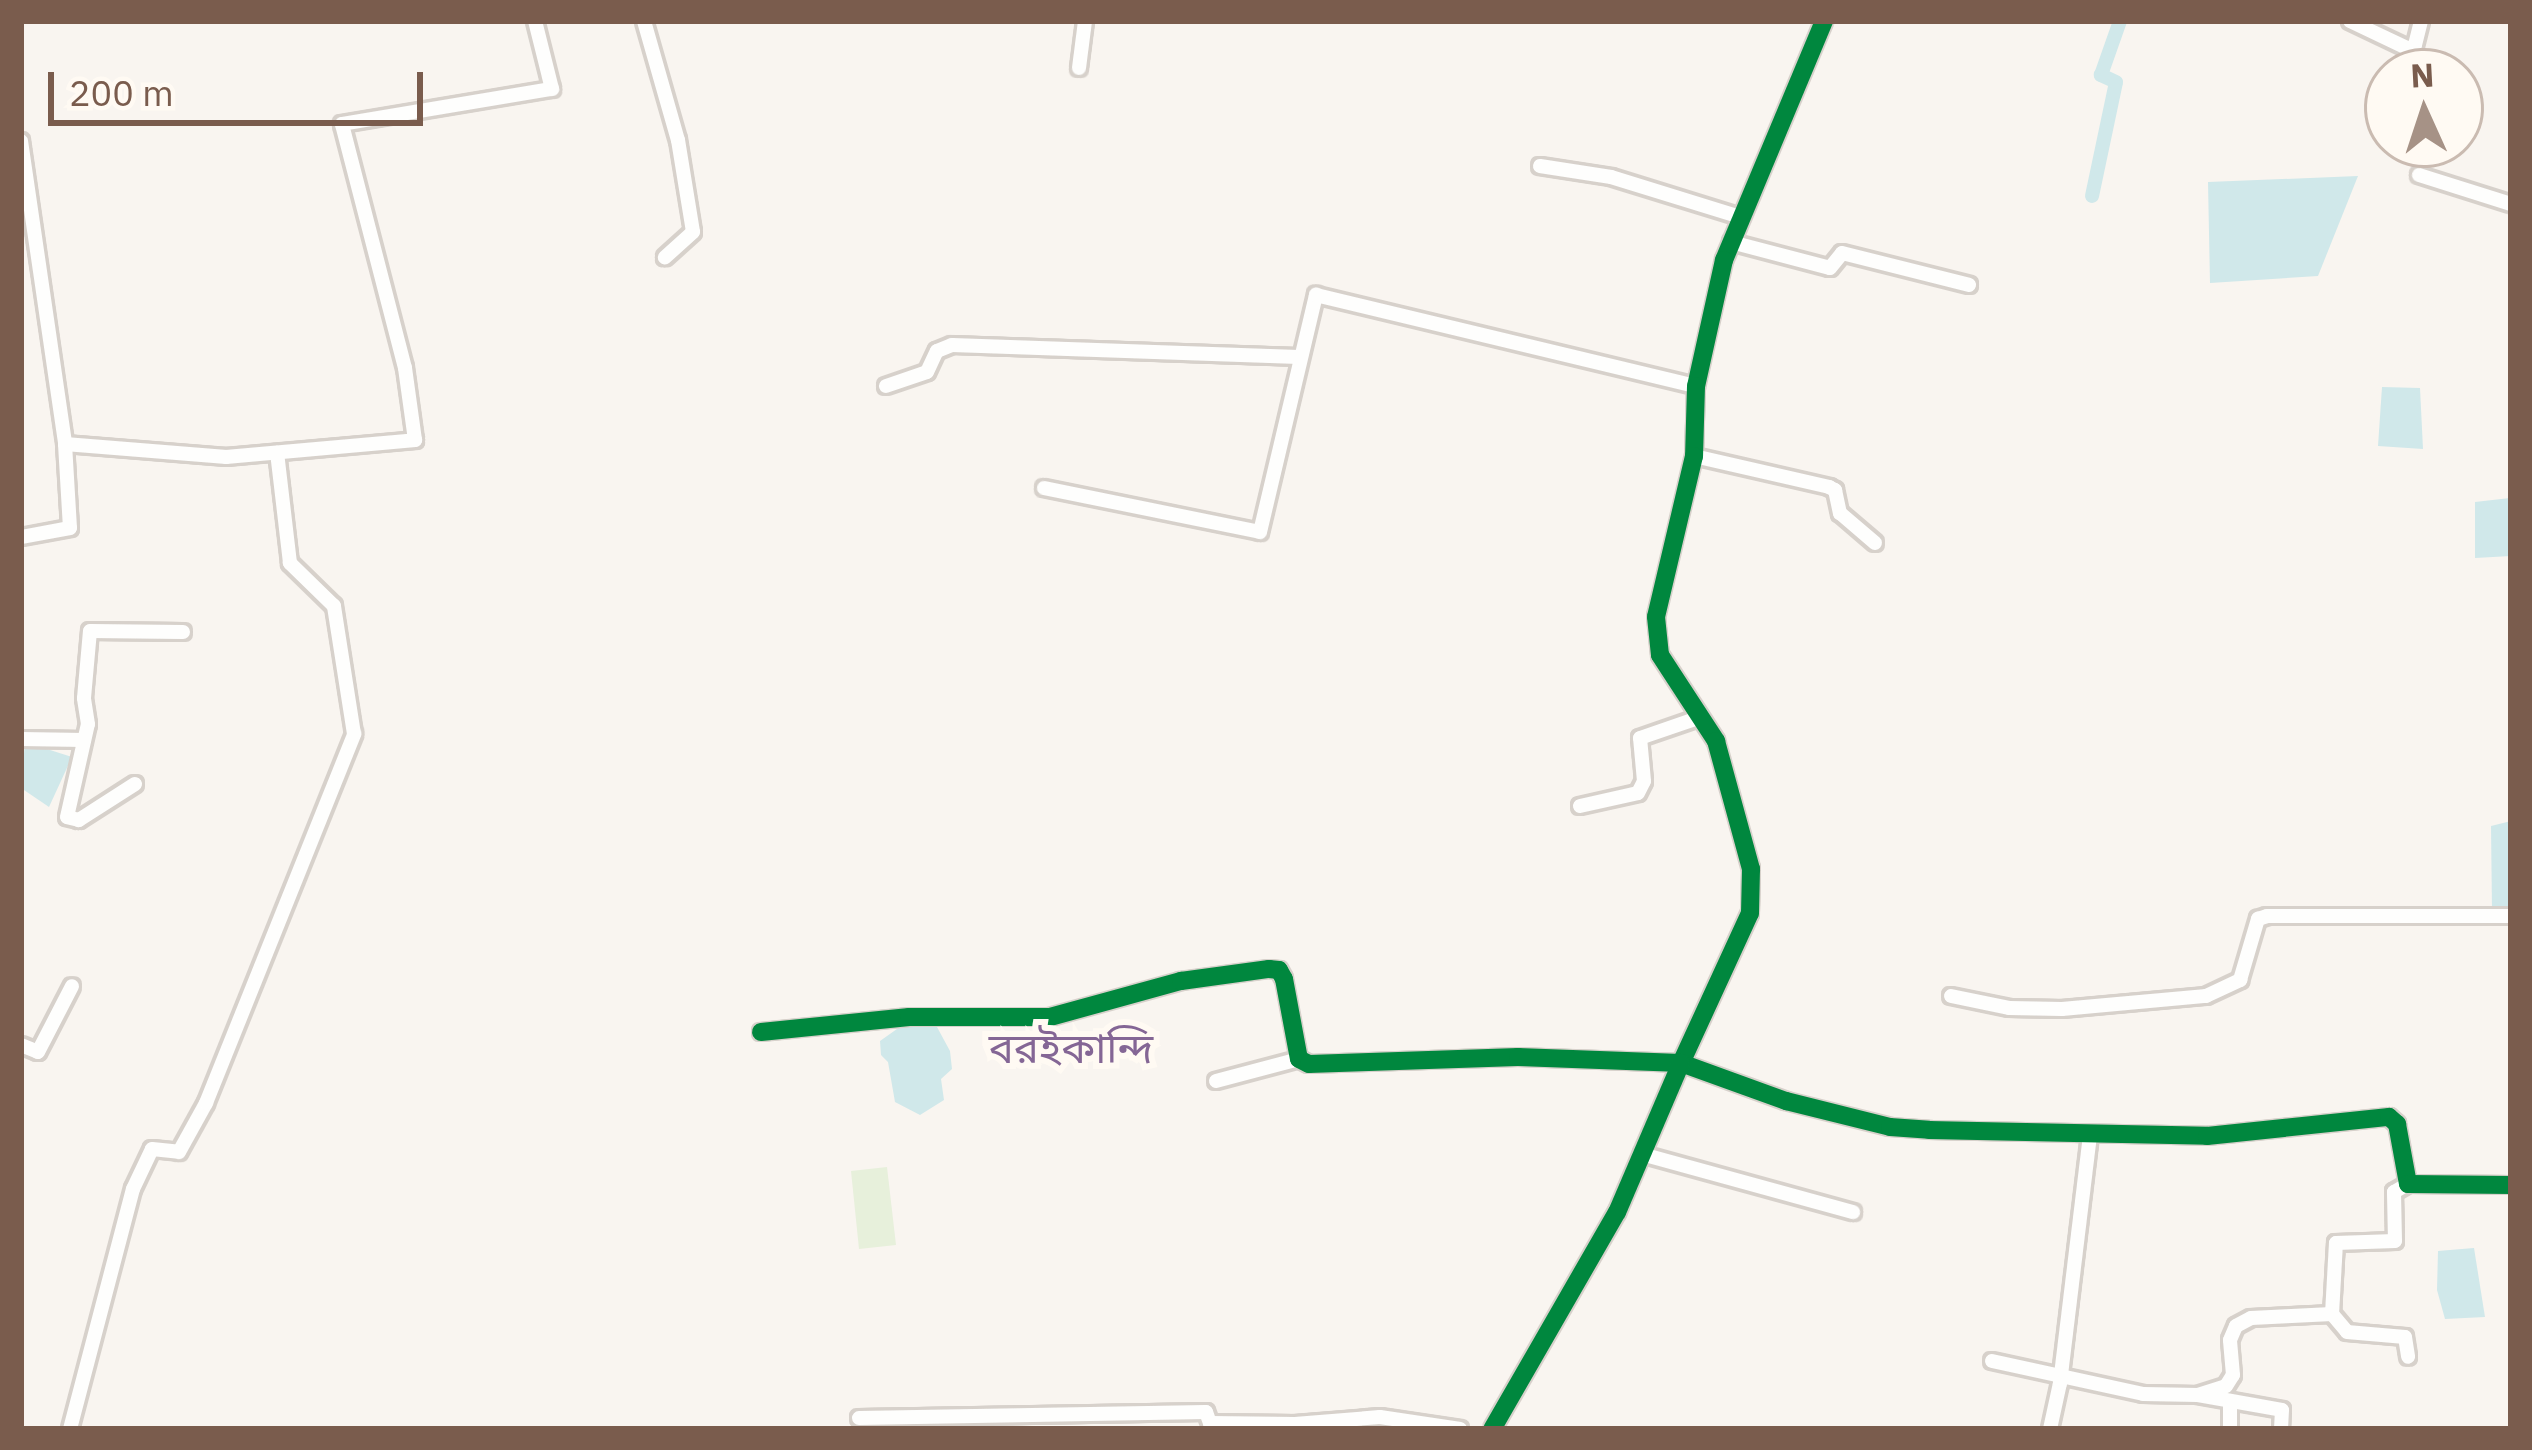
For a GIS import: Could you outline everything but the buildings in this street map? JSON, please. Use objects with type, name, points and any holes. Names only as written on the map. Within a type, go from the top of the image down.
[{"type":"street","points":[[65,444],[226,457],[415,440],[405,368],[342,124],[552,89],[536,21]]},
{"type":"street","points":[[644,21],[678,140],[693,232],[664,257]]},
{"type":"street","points":[[1079,68],[1085,21]]},
{"type":"street","points":[[1492,1429],[1617,1213],[1750,913],[1751,869],[1729,781],[1716,741],[1660,655],[1656,617],[1694,456],[1696,386],[1731,242],[1824,21]]},
{"type":"street","points":[[2350,21],[2408,49],[2415,45],[2421,21]]},
{"type":"street","points":[[21,141],[65,444],[70,528],[21,537]]},
{"type":"street","points":[[1540,166],[1612,177],[1740,217]]},
{"type":"street","points":[[2419,175],[2511,204]]},
{"type":"street","points":[[1731,242],[1831,268],[1842,253],[1969,285]]},
{"type":"street","points":[[1044,488],[1260,532],[1312,299],[1324,295],[1696,386]]},
{"type":"street","points":[[886,386],[927,372],[938,351],[952,345],[1299,357]]},
{"type":"street","points":[[70,1429],[134,1189],[152,1149],[179,1152],[206,1102],[354,734],[334,606],[290,563],[278,453]]},
{"type":"street","points":[[1694,456],[1835,490],[1840,513],[1875,543]]},
{"type":"street","points":[[135,784],[79,820],[67,817],[83,740],[90,631],[183,632]]},
{"type":"street","points":[[1580,806],[1638,793],[1644,781],[1640,738],[1698,718]]},
{"type":"street","points":[[21,739],[83,740]]},
{"type":"street","points":[[1951,996],[2008,1008],[2062,1009],[2206,996],[2240,980],[2258,919],[2267,916],[2511,916]]},
{"type":"street","points":[[761,1032],[909,1016],[1050,1017],[1180,981],[1269,969],[1279,970],[1284,979],[1299,1059]]},
{"type":"street","points":[[21,1045],[38,1052],[72,986]]},
{"type":"street","points":[[1216,1081],[1299,1059],[1309,1064],[1518,1057],[1681,1063],[1786,1101],[1890,1127],[2207,1136],[2389,1117],[2397,1124],[2408,1184]]},
{"type":"street","points":[[2050,1429],[2090,1136]]},
{"type":"street","points":[[1642,1154],[1852,1212]]},
{"type":"street","points":[[2408,1358],[2405,1337],[2347,1332],[2332,1314],[2336,1244],[2396,1241],[2394,1192],[2408,1184],[2511,1185]]},
{"type":"street","points":[[2198,1395],[2226,1386],[2233,1375],[2230,1340],[2236,1326],[2251,1318],[2332,1314]]},
{"type":"street","points":[[1992,1361],[2143,1394],[2198,1395],[2282,1410],[2281,1429]]},
{"type":"street","points":[[2230,1404],[2230,1429]]},
{"type":"street","points":[[859,1418],[1206,1412],[1210,1426],[1380,1418],[1460,1429]]},
{"type":"green space","points":[[887,1167],[896,1245],[859,1249],[851,1171]]},
{"type":"water","points":[[2358,176],[2318,276],[2210,283],[2208,182]]},
{"type":"water","points":[[2382,387],[2420,388],[2423,449],[2378,446]]},
{"type":"water","points":[[2510,498],[2511,556],[2475,558],[2475,502]]},
{"type":"water","points":[[25,742],[72,757],[49,807],[21,788]]},
{"type":"water","points":[[2511,821],[2511,909],[2492,911],[2491,826]]},
{"type":"water","points":[[904,1024],[937,1027],[950,1051],[952,1069],[941,1079],[944,1100],[920,1115],[895,1102],[888,1062],[881,1055],[880,1041]]},
{"type":"water","points":[[2474,1248],[2485,1317],[2445,1319],[2437,1290],[2438,1251]]},
{"type":"waterway","points":[[2092,196],[2116,82],[2101,75],[2120,21]]},
{"type":"cycle path","points":[[1824,21],[1724,260],[1696,386],[1694,456],[1656,617],[1660,655],[1716,741],[1751,869],[1750,913],[1681,1063],[1786,1101],[1890,1127],[1929,1130],[2207,1136],[2389,1117],[2397,1124],[2408,1184],[2511,1185]]},
{"type":"cycle path","points":[[761,1032],[909,1017],[1050,1017],[1181,981],[1269,969],[1279,970],[1284,979],[1299,1059],[1309,1064],[1518,1057],[1681,1063],[1617,1212],[1492,1429]]},
{"type":"district","name":"বরইকান্দি","points":[[1071,1048]]}]
